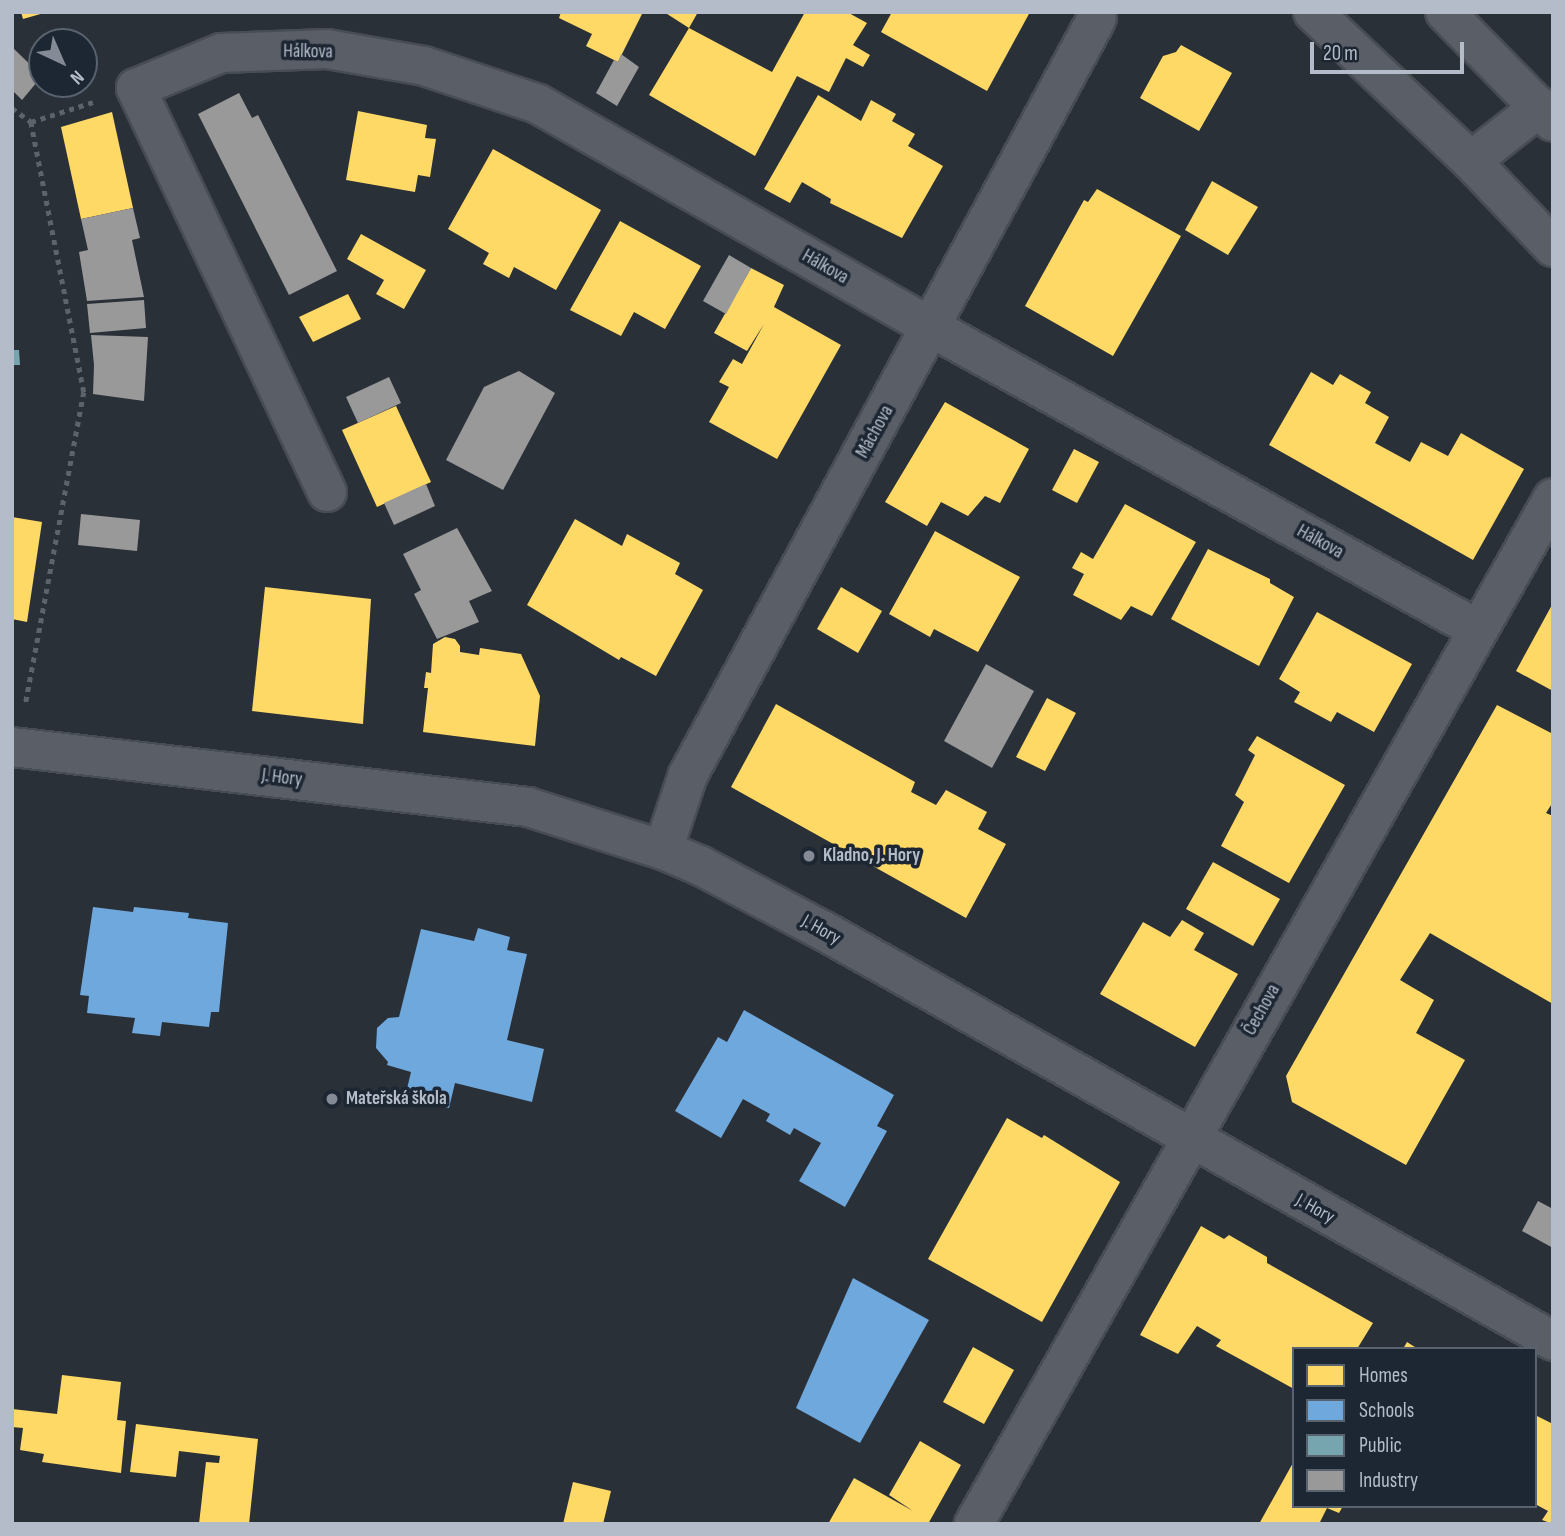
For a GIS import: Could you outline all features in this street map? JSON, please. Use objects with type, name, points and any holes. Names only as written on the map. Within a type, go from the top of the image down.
[{"type":"street","points":[[1313,12],[1471,161],[1553,247]]},
{"type":"street","points":[[1445,12],[1546,115],[1471,161]]},
{"type":"street","name":"Máchova","points":[[663,850],[688,775],[932,328],[1097,18]]},
{"type":"street","name":"Hálkova","points":[[136,88],[221,53],[327,49],[424,66],[538,104],[932,328],[1477,629]]},
{"type":"street","points":[[136,88],[327,492]]},
{"type":"street","name":"Čechova","points":[[974,1524],[1189,1138],[1553,498]]},
{"type":"street","name":"J. Hory","points":[[15,747],[528,807],[663,850],[701,866],[824,932],[1553,1341]]},
{"type":"path","points":[[31,122],[136,88]]},
{"type":"path","points":[[12,108],[31,122],[84,392],[15,747]]},
{"type":"building: Homes","points":[[21,12],[44,12],[44,13],[23,19]]},
{"type":"building: Homes","points":[[561,12],[643,12],[618,62],[586,46],[592,34],[559,18]]},
{"type":"building: Homes","points":[[664,12],[698,12],[689,28]]},
{"type":"building: Homes","points":[[805,12],[847,12],[867,23],[853,45],[870,55],[863,67],[846,58],[829,92],[797,76],[755,156],[649,95],[689,28],[772,72]]},
{"type":"building: Homes","points":[[892,12],[1030,12],[987,91],[881,32]]},
{"type":"building: Homes","points":[[1181,45],[1232,73],[1199,131],[1140,98],[1163,56],[1176,52]]},
{"type":"building: Homes","points":[[818,95],[861,121],[871,100],[896,114],[892,121],[915,134],[908,146],[943,166],[902,238],[830,203],[831,199],[802,182],[790,203],[764,189]]},
{"type":"building: Homes","points":[[358,111],[427,125],[425,138],[436,139],[430,177],[418,175],[415,192],[346,180]]},
{"type":"building: Homes","points":[[112,112],[133,208],[81,219],[61,127]]},
{"type":"building: Homes","points":[[493,149],[601,210],[556,290],[514,267],[509,278],[483,264],[489,253],[448,229]]},
{"type":"building: Homes","points":[[1212,181],[1258,207],[1228,255],[1185,230]]},
{"type":"building: Homes","points":[[1097,189],[1181,236],[1113,356],[1025,306],[1084,200],[1088,202]]},
{"type":"building: Homes","points":[[620,221],[701,266],[665,329],[634,312],[621,336],[570,310]]},
{"type":"building: Homes","points":[[361,234],[426,270],[404,309],[376,294],[384,280],[347,259]]},
{"type":"building: Homes","points":[[751,268],[784,285],[774,307],[841,345],[777,459],[709,422],[729,387],[719,382],[733,359],[742,364],[764,324],[747,351],[714,333]]},
{"type":"building: Homes","points":[[348,294],[361,319],[313,342],[299,317]]},
{"type":"building: Homes","points":[[1311,372],[1333,385],[1340,374],[1371,392],[1365,403],[1389,417],[1375,443],[1410,462],[1421,442],[1448,456],[1461,433],[1524,469],[1473,560],[1269,445]]},
{"type":"building: Homes","points":[[945,402],[1029,449],[1000,503],[985,496],[968,516],[941,502],[927,526],[885,502]]},
{"type":"building: Homes","points":[[396,406],[431,482],[377,507],[342,430]]},
{"type":"building: Homes","points":[[1074,449],[1099,462],[1077,503],[1052,490]]},
{"type":"building: Homes","points":[[1125,504],[1196,542],[1152,616],[1131,606],[1121,620],[1073,595],[1084,574],[1072,568],[1081,552],[1093,559]]},
{"type":"building: Homes","points":[[12,517],[42,522],[27,622],[12,619]]},
{"type":"building: Homes","points":[[575,519],[622,546],[627,534],[680,563],[675,574],[703,590],[656,676],[621,657],[619,660],[527,605]]},
{"type":"building: Homes","points":[[935,531],[1020,577],[978,652],[934,629],[930,637],[889,614]]},
{"type":"building: Homes","points":[[1208,549],[1270,579],[1270,583],[1294,597],[1259,666],[1171,619]]},
{"type":"building: Homes","points":[[265,587],[371,599],[363,724],[252,711]]},
{"type":"building: Homes","points":[[841,587],[882,611],[858,653],[817,629]]},
{"type":"building: Homes","points":[[1553,603],[1553,691],[1516,671]]},
{"type":"building: Homes","points":[[1317,612],[1412,664],[1374,732],[1337,712],[1331,722],[1294,702],[1300,692],[1279,679]]},
{"type":"building: Homes","points":[[445,637],[455,639],[460,646],[460,652],[479,655],[480,648],[521,654],[540,696],[535,746],[423,732],[428,688],[424,688],[426,672],[431,673],[433,644]]},
{"type":"building: Homes","points":[[1047,698],[1076,713],[1045,771],[1016,757]]},
{"type":"building: Homes","points":[[776,704],[915,782],[911,792],[936,805],[946,790],[987,812],[978,829],[1006,844],[966,918],[731,787]]},
{"type":"building: Homes","points":[[1497,705],[1553,734],[1553,802],[1546,813],[1553,816],[1553,1004],[1430,933],[1400,980],[1434,1000],[1416,1033],[1465,1060],[1406,1165],[1292,1102],[1286,1076]]},
{"type":"building: Homes","points":[[1257,736],[1345,785],[1289,883],[1221,846],[1244,802],[1235,795],[1255,755],[1248,750]]},
{"type":"building: Homes","points":[[1213,862],[1280,899],[1253,946],[1186,909]]},
{"type":"building: Homes","points":[[1182,920],[1204,933],[1194,950],[1238,974],[1195,1047],[1100,994],[1143,922],[1170,937]]},
{"type":"building: Homes","points":[[1007,1118],[1042,1138],[1044,1135],[1120,1182],[1042,1322],[928,1259]]},
{"type":"building: Homes","points":[[1201,1226],[1224,1239],[1229,1235],[1267,1257],[1267,1263],[1373,1323],[1358,1347],[1292,1347],[1292,1388],[1216,1346],[1221,1340],[1197,1326],[1178,1354],[1140,1335]]},
{"type":"building: Homes","points":[[973,1347],[1014,1370],[984,1424],[943,1402]]},
{"type":"building: Homes","points":[[62,1375],[121,1382],[117,1420],[126,1421],[121,1473],[42,1462],[44,1454],[20,1450],[23,1428],[12,1427],[12,1409],[57,1414]]},
{"type":"building: Homes","points":[[1537,1416],[1553,1424],[1553,1524],[1542,1520],[1548,1511],[1537,1505]]},
{"type":"building: Homes","points":[[136,1424],[258,1439],[249,1524],[199,1524],[206,1462],[219,1463],[220,1456],[179,1451],[176,1477],[130,1472]]},
{"type":"building: Homes","points":[[920,1441],[961,1465],[928,1524],[828,1524],[854,1478],[913,1511],[889,1495]]},
{"type":"building: Homes","points":[[1292,1465],[1292,1508],[1327,1508],[1319,1524],[1259,1524]]},
{"type":"building: Homes","points":[[573,1482],[611,1491],[603,1524],[563,1524]]},
{"type":"building: Homes","points":[[1327,1508],[1342,1508],[1339,1513]]},
{"type":"building: Schools","points":[[93,907],[133,912],[134,907],[189,913],[188,918],[228,923],[219,1012],[211,1012],[209,1027],[162,1022],[160,1036],[132,1033],[135,1018],[87,1013],[89,996],[80,995]]},
{"type":"building: Schools","points":[[478,928],[510,937],[507,950],[527,954],[507,1040],[544,1049],[532,1102],[455,1083],[449,1108],[405,1097],[411,1072],[387,1065],[388,1062],[376,1048],[377,1028],[388,1018],[399,1017],[421,929],[474,941]]},
{"type":"building: Schools","points":[[744,1010],[894,1095],[877,1126],[887,1131],[845,1207],[799,1181],[821,1143],[794,1128],[790,1135],[766,1121],[770,1114],[743,1099],[721,1138],[675,1111],[718,1037],[727,1042]]},
{"type":"building: Schools","points":[[853,1278],[929,1320],[860,1443],[796,1408]]},
{"type":"building: Public","points":[[12,350],[19,350],[20,365],[12,365]]},
{"type":"building: Industry","points":[[12,47],[28,62],[28,93],[22,100],[12,90]]},
{"type":"building: Industry","points":[[621,54],[639,67],[617,106],[596,93],[614,60],[618,62]]},
{"type":"building: Industry","points":[[239,93],[252,118],[258,115],[337,271],[289,295],[198,114]]},
{"type":"building: Industry","points":[[133,208],[140,238],[132,240],[144,297],[87,301],[79,252],[88,250],[81,219]]},
{"type":"building: Industry","points":[[729,255],[751,268],[726,314],[703,301]]},
{"type":"building: Industry","points":[[144,300],[146,328],[90,333],[87,304]]},
{"type":"building: Industry","points":[[91,335],[148,337],[144,401],[93,394]]},
{"type":"building: Industry","points":[[519,371],[555,393],[503,490],[446,460],[484,387]]},
{"type":"building: Industry","points":[[389,377],[401,403],[358,423],[346,397]]},
{"type":"building: Industry","points":[[426,484],[435,506],[394,525],[384,503]]},
{"type":"building: Industry","points":[[81,514],[140,520],[137,551],[78,545]]},
{"type":"building: Industry","points":[[457,528],[492,591],[469,601],[479,622],[437,639],[414,594],[421,590],[403,554]]},
{"type":"building: Industry","points":[[986,664],[1034,691],[992,768],[944,741]]},
{"type":"building: Industry","points":[[1538,1201],[1553,1209],[1553,1248],[1522,1231]]},
{"type":"place","name":"Kladno, J. Hory","points":[[809,856]]},
{"type":"place","name":"Mateřská škola","points":[[332,1099]]}]
